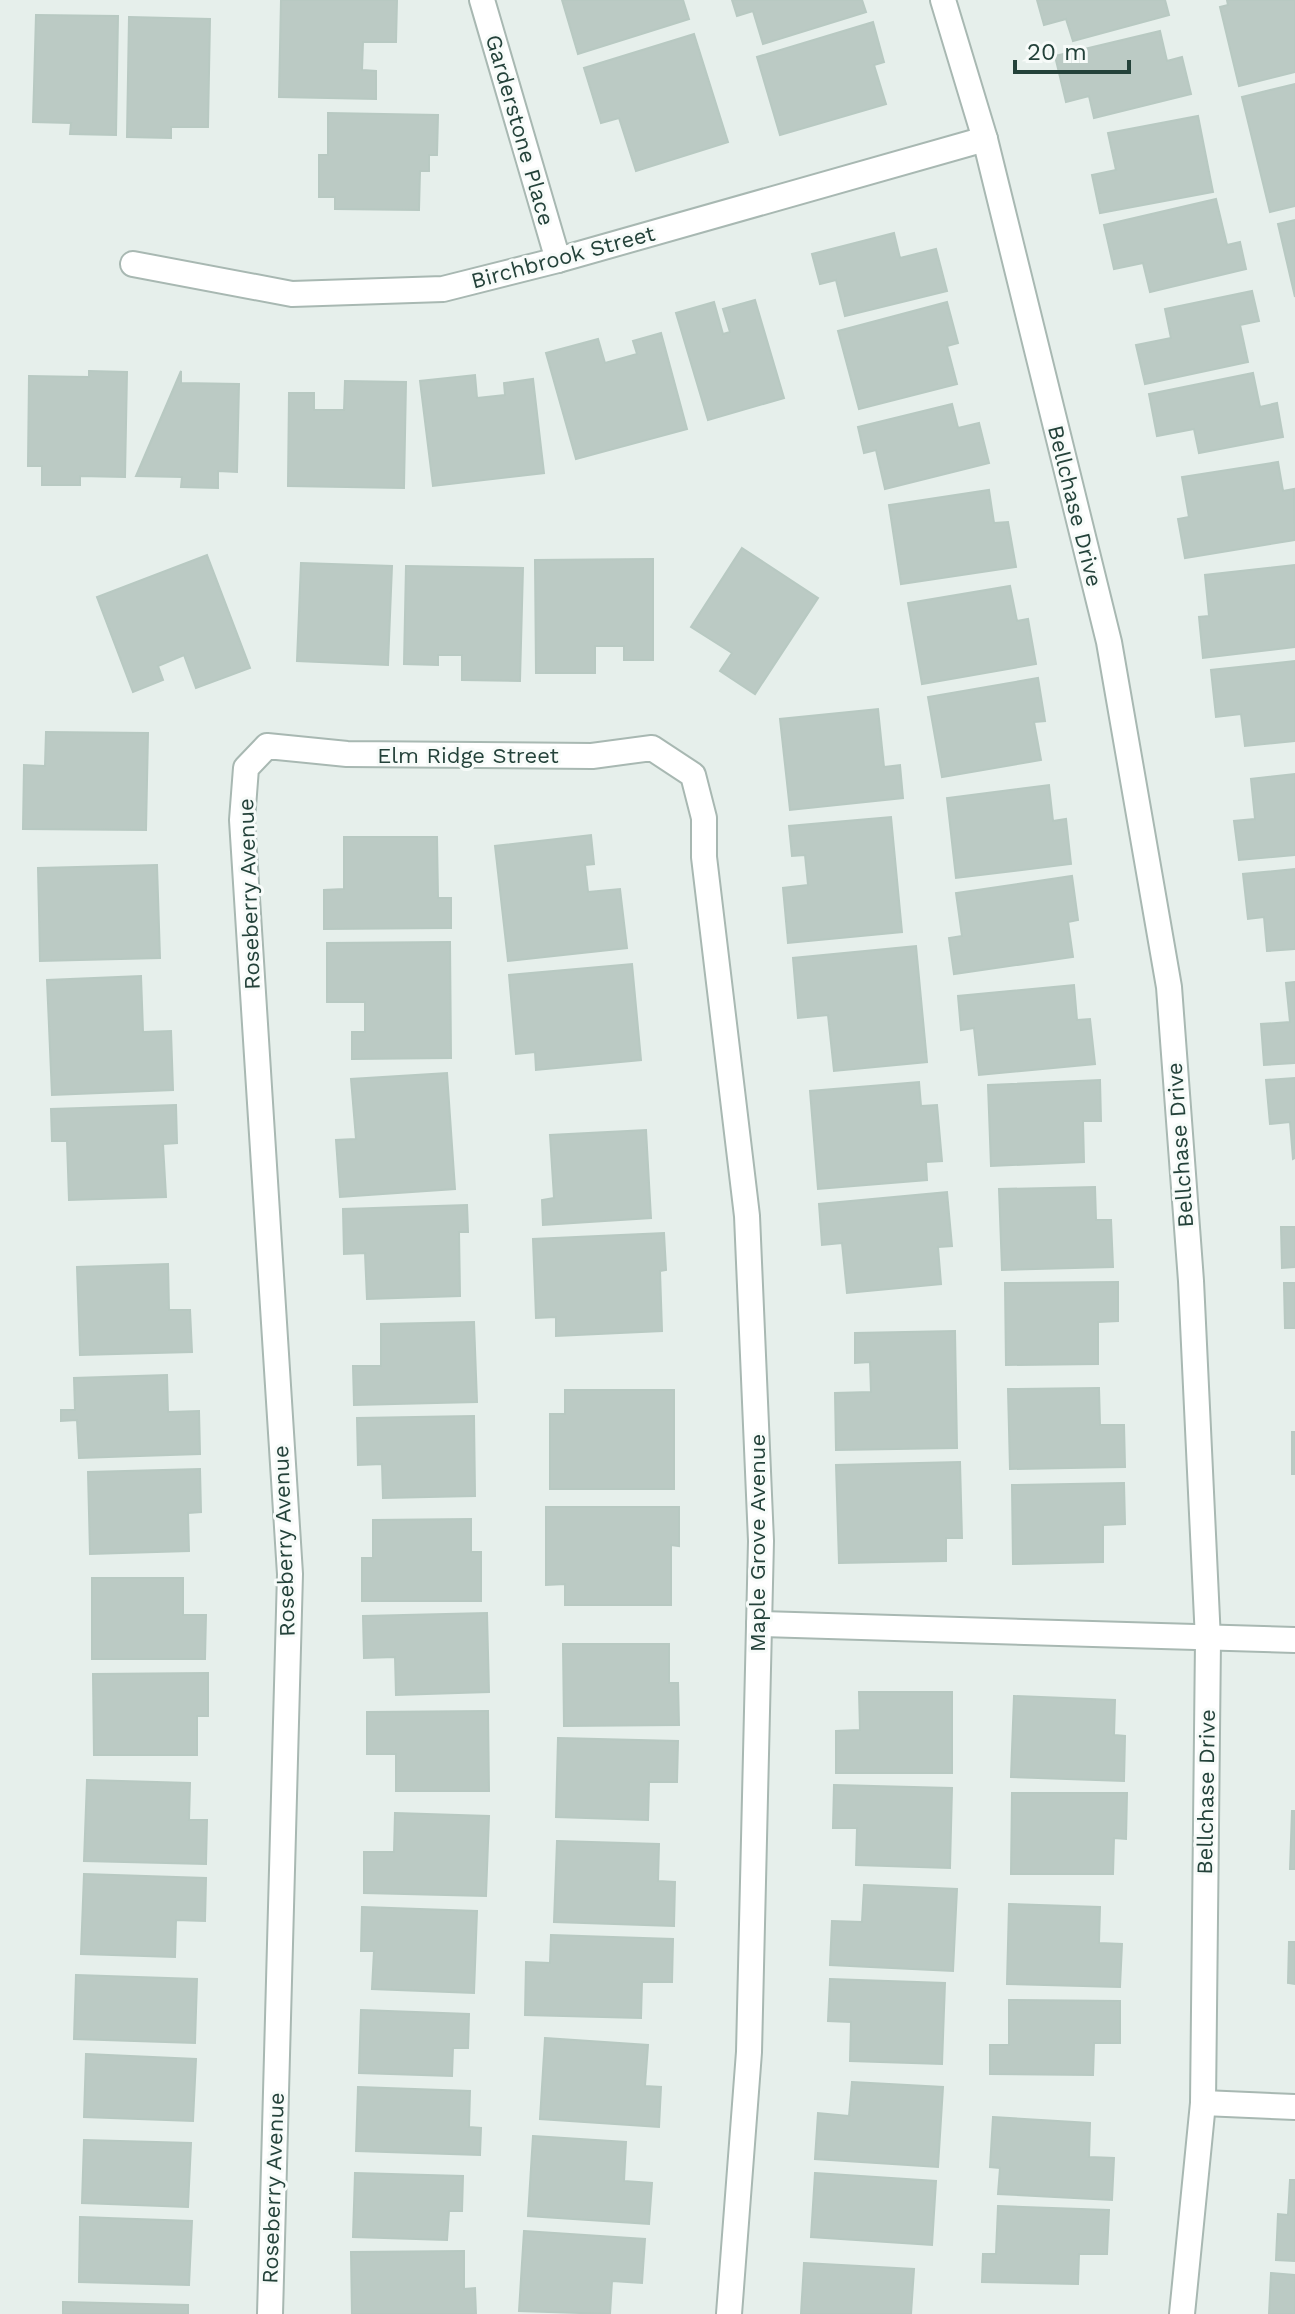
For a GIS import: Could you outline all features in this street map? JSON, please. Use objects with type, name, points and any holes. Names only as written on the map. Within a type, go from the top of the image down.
[{"type":"street","name":"Garderstone Place","points":[[482,0],[558,260]]},
{"type":"street","name":"Bellchase Drive","points":[[943,0],[985,139],[1109,642],[1169,987],[1191,1281],[1208,1640],[1203,2103],[1182,2314]]},
{"type":"street","name":"Birchbrook Street","points":[[133,264],[292,294],[443,289],[558,260],[985,139]]},
{"type":"street","name":"Elm Ridge Street","points":[[246,768],[267,746],[347,754],[592,756],[652,748],[693,775]]},
{"type":"street","name":"Roseberry Avenue","points":[[246,768],[242,820],[290,1574],[270,2314]]},
{"type":"street","name":"Maple Grove Avenue","points":[[693,775],[704,818],[704,857],[747,1216],[761,1541],[749,2052],[729,2314]]},
{"type":"street","points":[[759,1624],[1208,1640],[1295,1640]]},
{"type":"street","points":[[1203,2103],[1295,2107]]},
{"type":"building","points":[[281,0],[397,0],[396,42],[363,42],[362,70],[376,71],[376,99],[279,97]]},
{"type":"building","points":[[562,0],[683,0],[689,19],[578,54]]},
{"type":"building","points":[[732,0],[862,0],[866,12],[763,44],[753,11],[737,16]]},
{"type":"building","points":[[1037,0],[1165,0],[1169,15],[1073,41],[1066,19],[1044,25]]},
{"type":"building","points":[[1227,0],[1295,0],[1295,72],[1239,86],[1220,7],[1228,5]]},
{"type":"building","points":[[36,15],[118,16],[116,135],[70,134],[71,123],[33,122]]},
{"type":"building","points":[[129,17],[210,19],[208,127],[171,127],[171,138],[127,137]]},
{"type":"building","points":[[873,22],[884,62],[874,65],[886,104],[780,135],[757,57]]},
{"type":"building","points":[[1160,31],[1167,61],[1182,57],[1191,94],[1094,118],[1089,96],[1066,102],[1055,56]]},
{"type":"building","points":[[694,34],[728,142],[636,171],[619,118],[601,123],[584,68]]},
{"type":"building","points":[[1295,84],[1295,206],[1270,212],[1242,97]]},
{"type":"building","points":[[328,113],[438,115],[437,155],[429,155],[429,171],[420,171],[419,210],[335,209],[335,197],[319,197],[319,155],[328,155]]},
{"type":"building","points":[[1198,116],[1213,192],[1100,213],[1092,175],[1116,170],[1108,133]]},
{"type":"building","points":[[1216,199],[1227,245],[1240,242],[1246,269],[1150,292],[1143,263],[1114,269],[1104,225]]},
{"type":"building","points":[[1295,220],[1295,297],[1278,224]]},
{"type":"building","points":[[894,233],[900,258],[936,249],[947,291],[845,316],[836,280],[820,284],[812,254]]},
{"type":"building","points":[[1252,291],[1259,321],[1240,325],[1248,362],[1145,384],[1136,345],[1171,338],[1165,309]]},
{"type":"building","points":[[755,300],[784,398],[708,420],[676,313],[714,302],[723,334],[730,332],[723,309]]},
{"type":"building","points":[[947,302],[958,343],[947,346],[957,384],[859,409],[838,331]]},
{"type":"building","points":[[661,333],[687,429],[576,459],[546,353],[598,339],[605,363],[637,354],[633,341]]},
{"type":"building","points":[[89,371],[127,372],[125,477],[80,476],[80,485],[42,485],[42,466],[28,466],[29,376],[89,377]]},
{"type":"building","points":[[181,371],[181,383],[239,384],[237,472],[218,471],[218,488],[181,487],[182,477],[136,476]]},
{"type":"building","points":[[1253,373],[1260,407],[1277,403],[1283,437],[1199,453],[1194,429],[1157,436],[1149,394]]},
{"type":"building","points":[[475,375],[477,398],[505,395],[504,383],[533,379],[544,473],[433,486],[420,381]]},
{"type":"building","points":[[345,381],[406,382],[404,488],[288,486],[289,393],[314,393],[314,410],[344,410]]},
{"type":"building","points":[[952,404],[958,428],[979,423],[989,463],[885,489],[876,450],[864,453],[858,427]]},
{"type":"building","points":[[1278,462],[1283,491],[1294,489],[1295,540],[1185,558],[1178,519],[1189,517],[1182,477]]},
{"type":"building","points":[[989,490],[994,523],[1008,522],[1016,567],[901,584],[889,505]]},
{"type":"building","points":[[742,548],[818,598],[755,694],[720,671],[732,653],[691,627]]},
{"type":"building","points":[[207,555],[250,668],[196,688],[184,655],[158,666],[163,680],[133,692],[97,597]]},
{"type":"building","points":[[653,559],[653,660],[624,660],[624,646],[595,646],[595,673],[536,673],[535,560]]},
{"type":"building","points":[[301,563],[392,566],[388,665],[297,661]]},
{"type":"building","points":[[1295,565],[1295,647],[1203,658],[1199,617],[1209,616],[1205,575]]},
{"type":"building","points":[[406,566],[523,568],[520,681],[462,680],[462,655],[438,655],[438,665],[404,664]]},
{"type":"building","points":[[1010,586],[1017,621],[1028,619],[1036,664],[922,684],[908,603]]},
{"type":"building","points":[[1295,661],[1295,741],[1245,746],[1241,714],[1216,717],[1211,670]]},
{"type":"building","points":[[1038,678],[1045,721],[1034,722],[1041,760],[942,777],[928,697]]},
{"type":"building","points":[[878,709],[884,767],[900,765],[903,798],[790,810],[780,719]]},
{"type":"building","points":[[46,732],[148,733],[146,830],[23,829],[24,765],[45,766]]},
{"type":"building","points":[[1295,774],[1295,855],[1239,860],[1234,821],[1255,819],[1251,779]]},
{"type":"building","points":[[1049,785],[1053,821],[1066,819],[1071,864],[956,878],[947,798]]},
{"type":"building","points":[[891,817],[902,932],[788,943],[783,888],[808,885],[805,855],[792,856],[789,826]]},
{"type":"building","points":[[591,835],[594,864],[585,865],[588,892],[620,889],[627,948],[508,961],[495,846]]},
{"type":"building","points":[[344,837],[437,837],[438,898],[451,898],[451,928],[324,929],[324,890],[344,889]]},
{"type":"building","points":[[157,865],[160,958],[40,961],[38,868]]},
{"type":"building","points":[[1295,869],[1295,949],[1267,951],[1264,917],[1248,919],[1243,874]]},
{"type":"building","points":[[1072,876],[1078,920],[1068,922],[1073,957],[954,974],[949,938],[962,936],[956,893]]},
{"type":"building","points":[[450,942],[451,1058],[352,1059],[352,1032],[365,1032],[365,1002],[327,1002],[327,943]]},
{"type":"building","points":[[916,946],[927,1062],[834,1071],[828,1015],[798,1018],[793,958]]},
{"type":"building","points":[[632,964],[641,1060],[536,1070],[535,1052],[516,1054],[509,975]]},
{"type":"building","points":[[141,976],[143,1032],[171,1031],[173,1090],[52,1095],[47,980]]},
{"type":"building","points":[[1295,982],[1295,1063],[1264,1065],[1261,1024],[1290,1022],[1286,983]]},
{"type":"building","points":[[1074,985],[1077,1020],[1090,1019],[1095,1064],[979,1075],[974,1028],[961,1030],[958,996]]},
{"type":"building","points":[[447,1073],[455,1189],[340,1197],[336,1140],[356,1139],[351,1079]]},
{"type":"building","points":[[1295,1078],[1293,1159],[1290,1122],[1270,1124],[1266,1080]]},
{"type":"building","points":[[1100,1080],[1101,1121],[1083,1121],[1084,1162],[991,1166],[988,1085]]},
{"type":"building","points":[[919,1082],[921,1106],[937,1105],[942,1161],[926,1162],[927,1180],[818,1189],[810,1091]]},
{"type":"building","points":[[176,1105],[177,1143],[163,1144],[166,1197],[69,1200],[67,1141],[52,1141],[51,1109]]},
{"type":"building","points":[[646,1130],[651,1218],[543,1225],[542,1200],[554,1198],[550,1135]]},
{"type":"building","points":[[1095,1187],[1096,1220],[1111,1220],[1113,1267],[1002,1270],[999,1189]]},
{"type":"building","points":[[947,1192],[952,1246],[938,1247],[941,1284],[847,1293],[842,1243],[822,1245],[819,1204]]},
{"type":"building","points":[[467,1205],[468,1232],[459,1232],[460,1296],[367,1299],[365,1253],[344,1254],[343,1209]]},
{"type":"building","points":[[1281,1227],[1295,1227],[1295,1267],[1282,1268]]},
{"type":"building","points":[[664,1233],[666,1270],[660,1271],[662,1331],[556,1336],[556,1317],[536,1318],[533,1239]]},
{"type":"building","points":[[168,1264],[169,1310],[190,1310],[192,1352],[80,1355],[77,1267]]},
{"type":"building","points":[[1118,1282],[1118,1321],[1098,1322],[1098,1364],[1006,1365],[1005,1283]]},
{"type":"building","points":[[1284,1283],[1295,1283],[1295,1328],[1285,1328]]},
{"type":"building","points":[[474,1322],[477,1402],[354,1405],[353,1366],[381,1366],[381,1324]]},
{"type":"building","points":[[955,1331],[957,1448],[836,1450],[835,1393],[871,1392],[870,1362],[855,1363],[855,1333]]},
{"type":"building","points":[[167,1375],[168,1412],[199,1411],[200,1454],[79,1458],[77,1420],[61,1421],[61,1410],[75,1410],[74,1378]]},
{"type":"building","points":[[1099,1388],[1100,1425],[1124,1425],[1125,1467],[1010,1469],[1008,1389]]},
{"type":"building","points":[[565,1390],[674,1390],[674,1489],[550,1489],[550,1414],[565,1414]]},
{"type":"building","points":[[474,1416],[475,1496],[383,1498],[382,1464],[358,1465],[357,1418]]},
{"type":"building","points":[[1292,1432],[1295,1432],[1295,1474],[1292,1474]]},
{"type":"building","points":[[960,1462],[962,1538],[946,1538],[946,1561],[839,1563],[836,1465]]},
{"type":"building","points":[[200,1469],[201,1512],[188,1513],[189,1551],[90,1554],[88,1472]]},
{"type":"building","points":[[1124,1483],[1125,1524],[1103,1525],[1103,1562],[1013,1564],[1012,1485]]},
{"type":"building","points":[[546,1507],[679,1507],[679,1546],[671,1545],[671,1605],[565,1605],[565,1584],[546,1585]]},
{"type":"building","points":[[471,1519],[471,1552],[481,1552],[481,1601],[362,1601],[362,1558],[373,1558],[373,1520]]},
{"type":"building","points":[[92,1578],[183,1578],[183,1615],[206,1615],[205,1659],[92,1659]]},
{"type":"building","points":[[487,1613],[489,1692],[396,1695],[395,1657],[364,1658],[363,1616]]},
{"type":"building","points":[[563,1644],[669,1644],[669,1683],[678,1683],[679,1725],[564,1726]]},
{"type":"building","points":[[208,1673],[208,1716],[197,1716],[197,1755],[94,1755],[93,1674]]},
{"type":"building","points":[[859,1692],[952,1692],[952,1773],[836,1773],[836,1731],[860,1730]]},
{"type":"building","points":[[1014,1696],[1115,1700],[1114,1735],[1125,1736],[1124,1781],[1011,1777]]},
{"type":"building","points":[[488,1711],[489,1791],[396,1791],[396,1754],[367,1754],[367,1712]]},
{"type":"building","points":[[558,1738],[678,1741],[677,1782],[649,1782],[648,1820],[556,1817]]},
{"type":"building","points":[[87,1780],[190,1783],[189,1820],[207,1820],[206,1864],[84,1861]]},
{"type":"building","points":[[834,1785],[952,1788],[950,1868],[856,1865],[857,1828],[833,1828]]},
{"type":"building","points":[[1012,1793],[1127,1793],[1126,1839],[1114,1838],[1113,1874],[1011,1874]]},
{"type":"building","points":[[1292,1811],[1295,1811],[1295,1869],[1290,1869]]},
{"type":"building","points":[[395,1813],[489,1816],[486,1896],[364,1893],[364,1852],[394,1852]]},
{"type":"building","points":[[557,1841],[659,1844],[658,1881],[675,1882],[674,1926],[554,1922]]},
{"type":"building","points":[[84,1874],[206,1878],[205,1921],[176,1920],[175,1957],[81,1954]]},
{"type":"building","points":[[864,1885],[957,1889],[953,1971],[830,1965],[832,1921],[862,1922]]},
{"type":"building","points":[[1009,1904],[1100,1907],[1099,1943],[1122,1944],[1120,1987],[1007,1984]]},
{"type":"building","points":[[362,1907],[477,1911],[474,1993],[372,1989],[374,1951],[361,1951]]},
{"type":"building","points":[[551,1935],[673,1939],[672,1982],[642,1982],[641,2018],[525,2015],[526,1962],[550,1963]]},
{"type":"building","points":[[1289,1942],[1295,1942],[1295,1984],[1288,1983]]},
{"type":"building","points":[[76,1975],[197,1979],[195,2043],[74,2039]]},
{"type":"building","points":[[830,1979],[945,1983],[942,2064],[850,2061],[851,2022],[828,2021]]},
{"type":"building","points":[[1009,2000],[1120,2001],[1120,2043],[1094,2043],[1093,2075],[990,2074],[990,2045],[1009,2045]]},
{"type":"building","points":[[361,2010],[469,2014],[468,2048],[453,2048],[452,2076],[359,2073]]},
{"type":"building","points":[[545,2038],[648,2045],[645,2086],[661,2087],[659,2127],[540,2119]]},
{"type":"building","points":[[86,2054],[196,2059],[193,2121],[84,2117]]},
{"type":"building","points":[[852,2082],[943,2087],[938,2167],[815,2159],[818,2113],[849,2116]]},
{"type":"building","points":[[358,2087],[470,2091],[469,2127],[481,2128],[480,2155],[356,2151]]},
{"type":"building","points":[[993,2117],[1090,2123],[1089,2157],[1114,2158],[1112,2200],[998,2194],[1000,2168],[990,2167]]},
{"type":"building","points":[[533,2136],[626,2142],[624,2181],[652,2183],[649,2224],[528,2216]]},
{"type":"building","points":[[84,2140],[191,2143],[188,2207],[82,2203]]},
{"type":"building","points":[[355,2173],[463,2176],[462,2211],[449,2211],[447,2240],[353,2237]]},
{"type":"building","points":[[815,2173],[936,2181],[932,2245],[811,2237]]},
{"type":"building","points":[[1290,2180],[1295,2180],[1295,2261],[1276,2260],[1278,2214],[1288,2215]]},
{"type":"building","points":[[998,2206],[1109,2210],[1107,2254],[1079,2254],[1078,2284],[982,2282],[983,2254],[996,2254]]},
{"type":"building","points":[[80,2217],[192,2221],[189,2285],[79,2282]]},
{"type":"building","points":[[524,2231],[645,2239],[642,2283],[612,2281],[610,2314],[519,2311]]},
{"type":"building","points":[[464,2251],[464,2289],[475,2288],[476,2314],[352,2314],[351,2252]]},
{"type":"building","points":[[804,2263],[914,2269],[911,2314],[801,2314]]},
{"type":"building","points":[[1271,2273],[1295,2275],[1295,2314],[1269,2314]]},
{"type":"building","points":[[63,2302],[188,2305],[188,2314],[63,2314]]}]
